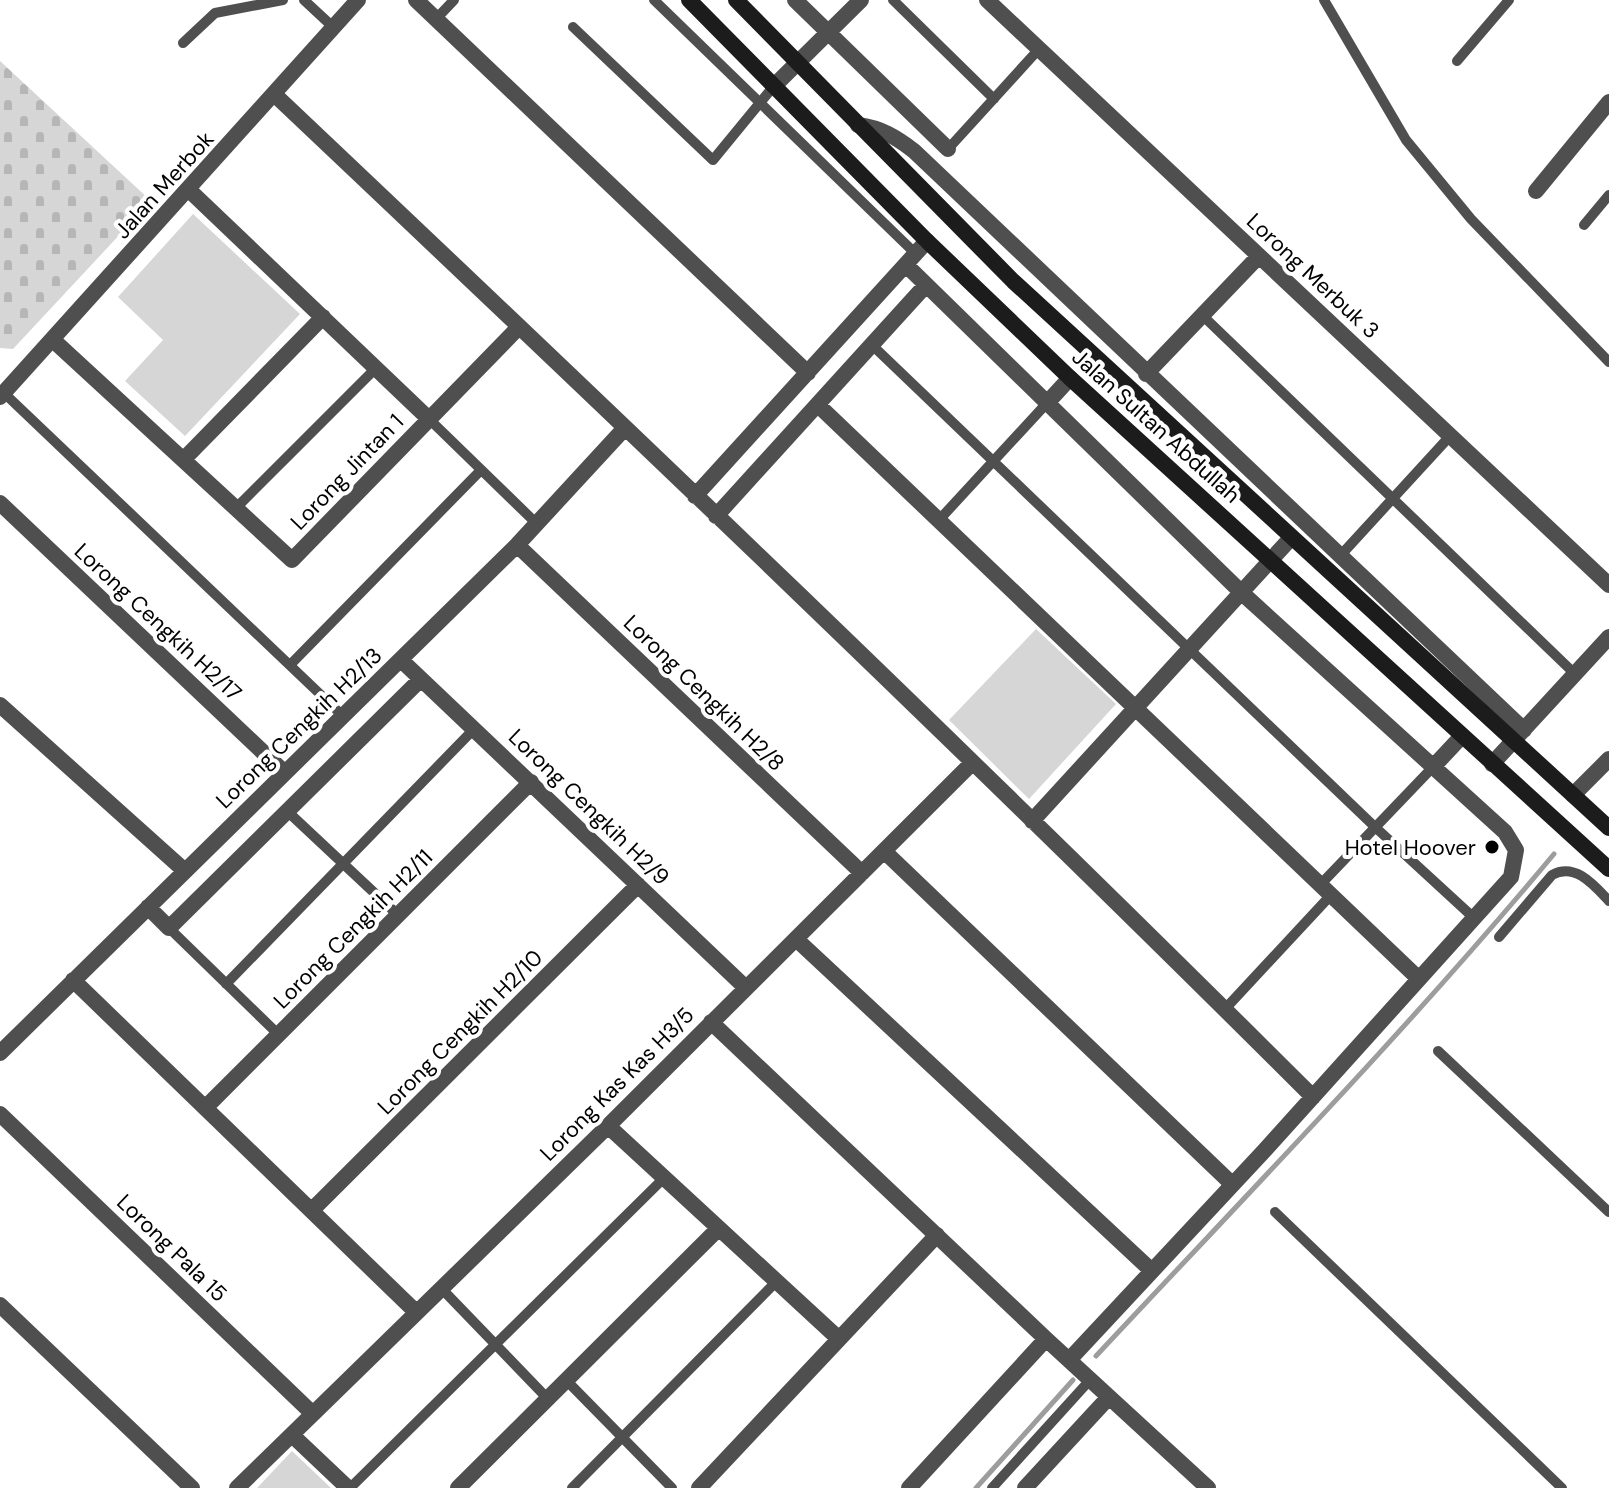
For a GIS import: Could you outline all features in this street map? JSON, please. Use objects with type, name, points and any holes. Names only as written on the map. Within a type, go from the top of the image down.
[{"type":"main road","name":"Jalan Sultan Abdullah","points":[[689,0],[773,87],[916,253],[1070,378],[1609,869]]},
{"type":"main road","name":"Jalan Sultan Abdullah","points":[[736,0],[1013,281],[1291,538],[1519,736],[1573,795],[1605,821]]},
{"type":"street","name":"Jalan Merbok","points":[[1,394],[358,0]]},
{"type":"street","points":[[416,0],[808,373]]},
{"type":"street","points":[[795,0],[948,149]]},
{"type":"street","points":[[773,87],[861,0]]},
{"type":"street","name":"Lorong Merbuk 3","points":[[987,0],[1609,585]]},
{"type":"street","points":[[274,94],[972,763],[1313,1097]]},
{"type":"street","points":[[1536,191],[1609,102]]},
{"type":"street","points":[[858,125],[894,135],[914,151],[1340,556],[1519,736]]},
{"type":"street","name":"Lorong Jintan 1","points":[[53,340],[292,560],[429,419],[189,190]]},
{"type":"street","points":[[695,496],[916,253]]},
{"type":"street","points":[[916,253],[926,285],[1242,593],[1505,832],[1516,850],[1511,877],[1313,1097],[1069,1360]]},
{"type":"street","points":[[1146,374],[1259,256]]},
{"type":"street","points":[[716,516],[926,285]]},
{"type":"street","points":[[184,459],[323,317]]},
{"type":"street","points":[[429,419],[518,328]]},
{"type":"street","points":[[1047,403],[1070,378]]},
{"type":"street","points":[[818,405],[1419,979]]},
{"type":"street","name":"Lorong Cengkih H2/13","points":[[0,1053],[517,545],[624,429]]},
{"type":"street","name":"Lorong Cengkih H2/17","points":[[0,503],[285,773]]},
{"type":"street","points":[[1032,821],[1291,538]]},
{"type":"street","name":"Lorong Cengkih H2/8","points":[[517,545],[862,873]]},
{"type":"street","points":[[1492,764],[1609,637]]},
{"type":"street","name":"Lorong Cengkih H2/9","points":[[401,660],[746,988]]},
{"type":"street","points":[[148,907],[169,928],[421,679]]},
{"type":"street","points":[[0,705],[185,871]]},
{"type":"street","points":[[1433,767],[1462,736]]},
{"type":"street","points":[[1573,795],[1609,759]]},
{"type":"street","name":"Lorong Kas Kas H3/5","points":[[237,1488],[608,1126],[972,763]]},
{"type":"street","name":"Lorong Cengkih H2/11","points":[[206,1107],[531,782]]},
{"type":"street","points":[[268,790],[287,811]]},
{"type":"street","points":[[885,852],[1232,1184]]},
{"type":"street","name":"Lorong Cengkih H2/10","points":[[312,1210],[638,885]]},
{"type":"street","points":[[796,939],[1152,1271]]},
{"type":"street","points":[[73,980],[416,1312]]},
{"type":"street","points":[[711,1022],[1208,1488]]},
{"type":"street","name":"Lorong Pala 15","points":[[0,1114],[313,1414]]},
{"type":"street","points":[[608,1126],[838,1338]]},
{"type":"street","points":[[458,1488],[718,1229]]},
{"type":"street","points":[[699,1488],[937,1235]]},
{"type":"street","points":[[0,1305],[192,1488]]},
{"type":"street","points":[[909,1488],[1046,1339]]},
{"type":"street","points":[[1025,1488],[1109,1397]]},
{"type":"street","points":[[292,1435],[349,1488]]},
{"type":"lane","points":[[183,43],[215,13],[283,0]]},
{"type":"lane","points":[[304,0],[333,27]]},
{"type":"lane","points":[[436,19],[454,0]]},
{"type":"lane","points":[[654,0],[916,253]]},
{"type":"lane","points":[[893,0],[994,99]]},
{"type":"lane","points":[[1324,0],[1406,140],[1471,219],[1609,362]]},
{"type":"lane","points":[[1457,61],[1509,0]]},
{"type":"lane","points":[[573,27],[713,160],[773,87]]},
{"type":"lane","points":[[948,149],[1039,49]]},
{"type":"lane","points":[[1584,225],[1609,195]]},
{"type":"lane","points":[[1202,315],[1575,674]]},
{"type":"lane","points":[[872,345],[1474,918]]},
{"type":"lane","points":[[236,508],[376,368]]},
{"type":"lane","points":[[1,394],[343,716]]},
{"type":"lane","points":[[939,520],[1047,403]]},
{"type":"lane","points":[[429,419],[537,524]]},
{"type":"lane","points":[[1340,556],[1451,435]]},
{"type":"lane","points":[[290,665],[481,470]]},
{"type":"lane","points":[[226,984],[474,729]]},
{"type":"lane","points":[[1225,1009],[1375,827],[1433,767]]},
{"type":"lane","points":[[287,811],[398,915]]},
{"type":"lane","points":[[1499,937],[1552,875],[1559,871],[1571,871],[1584,877],[1607,896]]},
{"type":"lane","points":[[169,928],[278,1034]]},
{"type":"lane","points":[[1438,1051],[1609,1212]]},
{"type":"lane","points":[[349,1488],[664,1178]]},
{"type":"lane","points":[[1275,1212],[1562,1488]]},
{"type":"lane","points":[[572,1488],[776,1282]]},
{"type":"lane","points":[[441,1288],[548,1399]]},
{"type":"lane","points":[[566,1380],[672,1488]]},
{"type":"lane","points":[[992,1488],[1090,1380]]},
{"type":"green space","points":[[0,61],[151,201],[13,349],[0,348]]},
{"type":"green space","points":[[193,214],[300,314],[185,436],[125,381],[163,340],[118,297]]},
{"type":"green space","points":[[1036,629],[1116,704],[1029,799],[949,720]]},
{"type":"green space","points":[[292,1451],[331,1488],[257,1488]]},
{"type":"waterway","points":[[1096,1356],[1386,1046],[1554,854]]},
{"type":"waterway","points":[[976,1488],[1073,1380]]},
{"type":"place","name":"Hotel Hoover","points":[[1492,847]]}]
